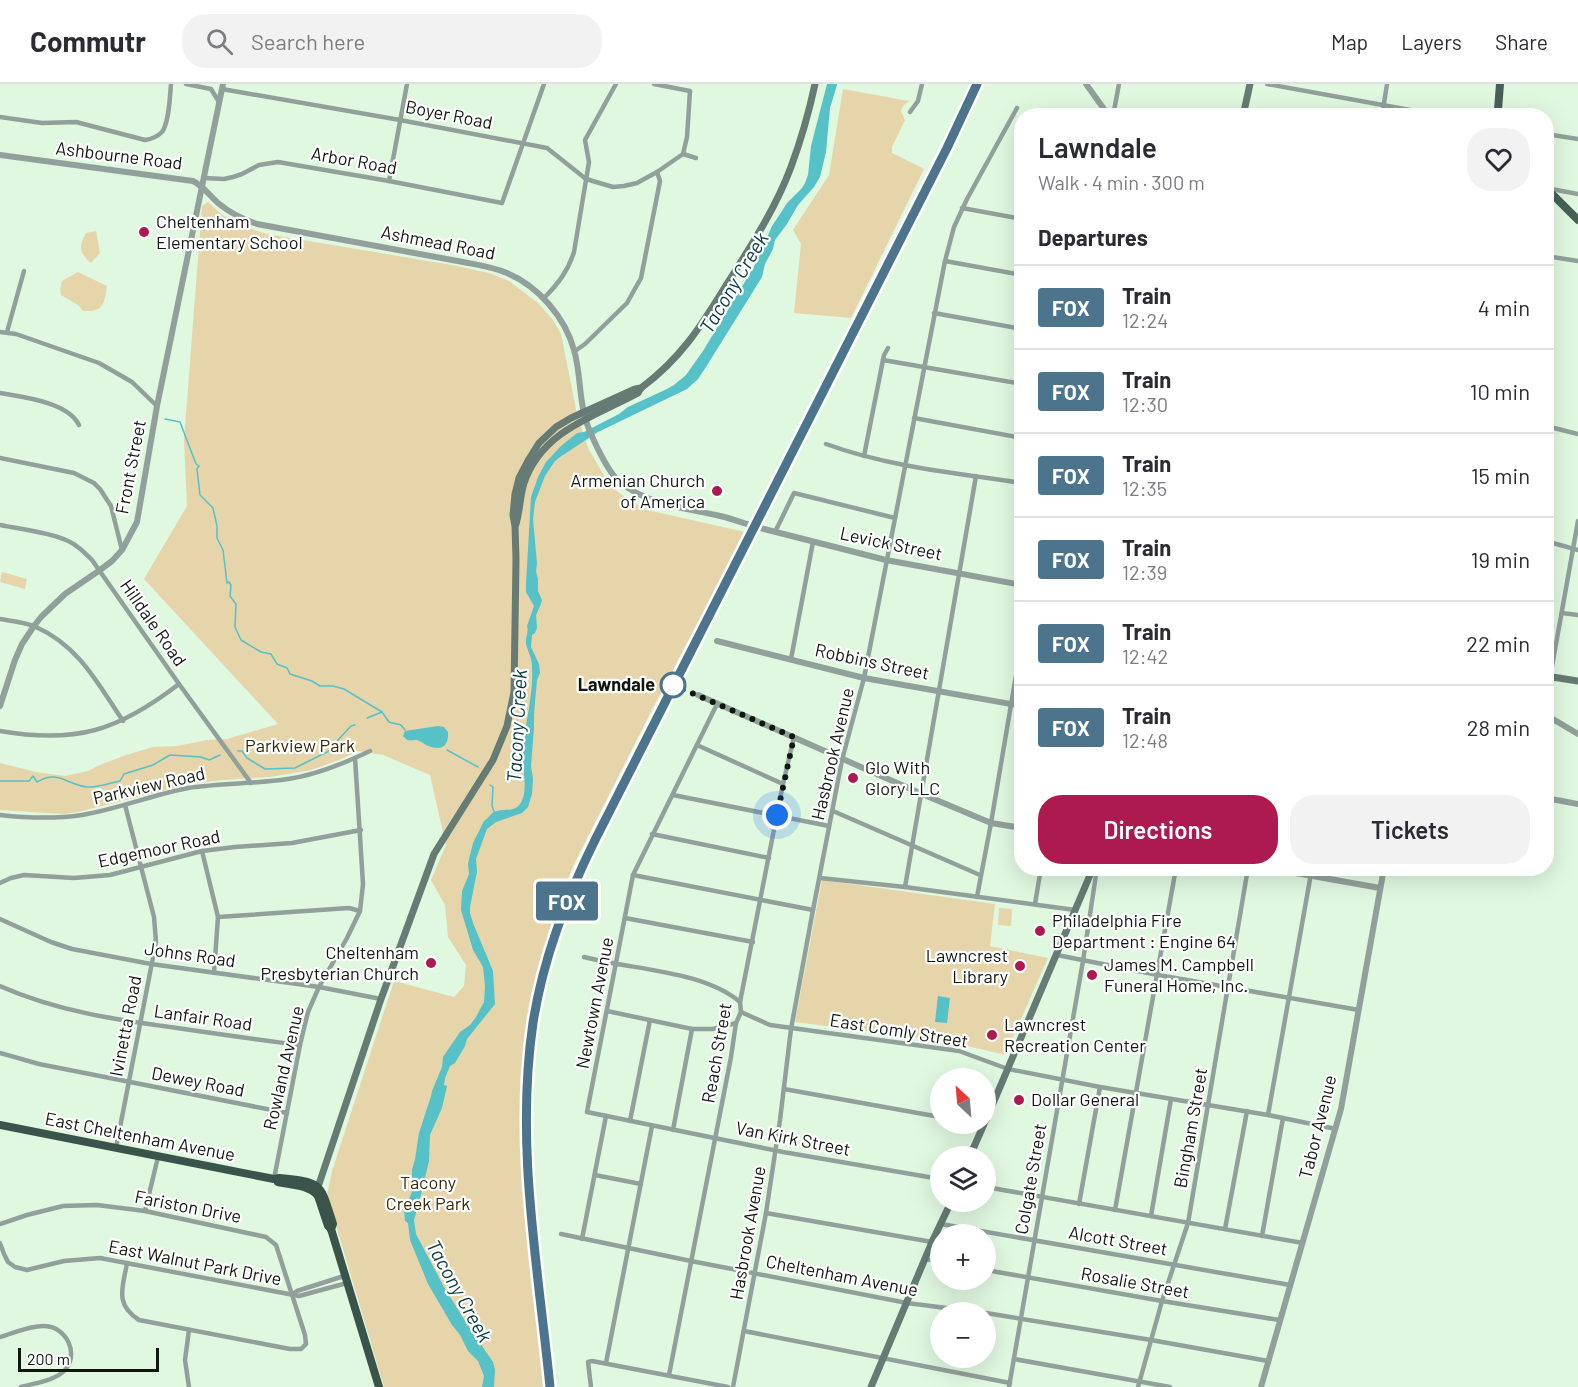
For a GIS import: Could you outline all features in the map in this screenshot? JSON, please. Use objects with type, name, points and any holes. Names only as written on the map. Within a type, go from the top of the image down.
[{"type":"highway","name":"East Cheltenham Avenue","points":[[0,1125],[274,1179],[278,1182],[317,1190]]},
{"type":"highway","points":[[317,1190],[324,1195],[345,1280],[379,1387]]},
{"type":"main road","points":[[515,526],[525,480],[534,461],[555,437],[634,389],[641,388],[672,363],[698,330],[766,220],[790,169],[808,118],[815,84]]},
{"type":"main road","points":[[1245,108],[1250,84]]},
{"type":"main road","points":[[1498,108],[1500,84]]},
{"type":"main road","points":[[1554,196],[1578,220]]},
{"type":"main road","points":[[317,1190],[381,999],[434,854],[494,760],[507,726],[514,692],[515,526],[513,515],[519,478],[539,443],[556,427],[571,418],[586,419]]},
{"type":"main road","points":[[1554,677],[1578,681]]},
{"type":"main road","points":[[996,1096],[1091,876]]},
{"type":"main road","points":[[941,1224],[946,1212]]},
{"type":"main road","points":[[871,1387],[930,1247]]},
{"type":"street","points":[[0,117],[42,123],[76,122],[145,140],[154,138],[163,131],[167,119],[171,84]]},
{"type":"street","points":[[186,84],[211,89],[219,102]]},
{"type":"street","points":[[388,181],[407,84]]},
{"type":"street","points":[[524,144],[544,84]]},
{"type":"street","points":[[544,298],[558,284],[574,252],[589,162],[585,140],[616,84]]},
{"type":"street","points":[[654,84],[690,91],[687,137],[683,154],[696,158]]},
{"type":"street","points":[[910,112],[918,101],[922,84]]},
{"type":"street","points":[[1086,84],[1105,108]]},
{"type":"street","points":[[1112,108],[1119,84]]},
{"type":"street","points":[[1267,84],[1400,108]]},
{"type":"street","points":[[1383,108],[1387,84]]},
{"type":"street","name":"Ashbourne Road","points":[[0,155],[183,179],[202,186],[223,86]]},
{"type":"street","name":"Boyer Road","points":[[223,86],[548,148],[586,179],[613,187],[637,183],[683,154]]},
{"type":"street","name":"Hasbrook Avenue","points":[[733,1387],[766,1213],[791,1029],[813,910],[842,760],[864,678],[950,237],[962,208],[1014,113]]},
{"type":"street","points":[[1554,135],[1578,139]]},
{"type":"street","name":"Arbor Road","points":[[204,178],[233,177],[259,165],[272,162],[502,203],[524,144]]},
{"type":"street","points":[[575,351],[627,303],[641,278],[660,181],[657,172]]},
{"type":"street","name":"Ashmead Road","points":[[202,186],[224,207],[247,221],[489,267],[510,274],[544,298],[562,323],[575,351],[586,419],[601,456],[618,480],[642,496],[756,527]]},
{"type":"street","name":"Front Street","points":[[0,706],[15,660],[34,626],[65,594],[100,570],[122,550],[136,522],[202,186]]},
{"type":"street","points":[[1554,190],[1578,194]]},
{"type":"street","points":[[962,208],[1014,218]]},
{"type":"street","points":[[1554,257],[1578,261]]},
{"type":"street","points":[[945,261],[1014,274]]},
{"type":"street","points":[[7,332],[24,271]]},
{"type":"street","points":[[934,313],[1014,328]]},
{"type":"street","points":[[0,332],[7,332],[99,363],[132,382],[157,406]]},
{"type":"street","points":[[864,456],[883,360],[888,348]]},
{"type":"street","points":[[883,360],[1014,383]]},
{"type":"street","points":[[0,393],[46,403],[75,417],[79,425]]},
{"type":"street","points":[[914,418],[1014,437]]},
{"type":"street","points":[[1554,428],[1578,434]]},
{"type":"street","points":[[826,444],[864,456],[913,467],[1014,482]]},
{"type":"street","points":[[0,458],[74,473],[94,483],[111,506],[122,550]]},
{"type":"street","points":[[905,887],[976,476]]},
{"type":"street","points":[[775,532],[795,493],[895,518]]},
{"type":"street","points":[[1554,649],[1575,550],[1578,521]]},
{"type":"street","name":"Hilldale Road","points":[[0,525],[59,537],[81,549],[100,570],[250,783]]},
{"type":"street","name":"Levick Street","points":[[756,527],[886,560],[1014,584]]},
{"type":"street","points":[[791,659],[813,542]]},
{"type":"street","points":[[1554,543],[1575,550]]},
{"type":"street","points":[[1562,613],[1578,615]]},
{"type":"street","points":[[0,619],[34,626],[56,638],[74,652],[123,721]]},
{"type":"street","name":"Robbins Street","points":[[717,641],[864,678],[1014,705]]},
{"type":"street","points":[[0,731],[39,736],[64,736],[95,730],[123,721],[138,713],[179,684]]},
{"type":"street","points":[[976,897],[1014,687]]},
{"type":"street","points":[[698,695],[921,794],[991,823],[1014,827]]},
{"type":"street","name":"Newtown Avenue","points":[[606,1116],[587,1112],[633,875],[717,705]]},
{"type":"street","points":[[1554,720],[1578,734]]},
{"type":"street","name":"Reach Street","points":[[669,1374],[736,1023],[741,1012],[740,1002],[794,737]]},
{"type":"street","points":[[698,745],[783,784]]},
{"type":"street","name":"Parkview Road","points":[[0,815],[32,817],[91,813],[186,789],[304,776],[370,751]]},
{"type":"street","name":"Rowland Avenue","points":[[274,1179],[308,1012],[360,911],[363,884],[355,758]]},
{"type":"street","points":[[674,795],[830,826]]},
{"type":"street","points":[[1554,800],[1578,804]]},
{"type":"street","name":"Ivinetta Road","points":[[116,1148],[156,942],[155,923],[125,805]]},
{"type":"street","points":[[833,811],[980,875]]},
{"type":"street","name":"Edgemoor Road","points":[[0,883],[24,875],[56,878],[110,875],[202,851],[292,843],[361,830]]},
{"type":"street","points":[[652,834],[769,858]]},
{"type":"street","points":[[202,851],[218,916],[214,973]]},
{"type":"street","points":[[633,875],[813,910]]},
{"type":"street","points":[[1035,904],[1040,876]]},
{"type":"street","name":"Colgate Street","points":[[1010,1385],[1083,961],[1094,876]]},
{"type":"street","points":[[1115,1210],[1175,876]]},
{"type":"street","name":"Bingham Street","points":[[1139,1384],[1162,1301],[1188,1223],[1247,876]]},
{"type":"street","points":[[1268,1115],[1310,876],[1380,888]]},
{"type":"street","name":"Tabor Avenue","points":[[1261,1387],[1336,1129],[1382,876]]},
{"type":"street","points":[[820,878],[1075,910]]},
{"type":"street","points":[[218,916],[349,908],[360,911]]},
{"type":"street","points":[[625,918],[753,942]]},
{"type":"street","name":"Johns Road","points":[[0,919],[72,949],[151,964],[319,987],[381,999]]},
{"type":"street","points":[[1057,955],[1359,1010]]},
{"type":"street","points":[[584,957],[698,980],[716,986],[740,1002]]},
{"type":"street","name":"Lanfair Road","points":[[0,986],[50,1005],[140,1023],[300,1045]]},
{"type":"street","points":[[607,1011],[692,1029],[713,1029],[736,1023]]},
{"type":"street","name":"East Comly Street","points":[[741,1012],[770,1025],[932,1046],[959,1051],[1008,1069],[1336,1129]]},
{"type":"street","points":[[630,1121],[650,1020]]},
{"type":"street","points":[[673,1130],[692,1029]]},
{"type":"street","name":"Dewey Road","points":[[0,1053],[39,1064],[287,1113]]},
{"type":"street","points":[[1079,1204],[1100,1087]]},
{"type":"street","points":[[784,1089],[930,1115]]},
{"type":"street","points":[[1150,1216],[1172,1099]]},
{"type":"street","points":[[1225,1229],[1247,1111]]},
{"type":"street","points":[[582,1239],[606,1116]]},
{"type":"street","name":"Van Kirk Street","points":[[606,1116],[776,1150],[930,1177]]},
{"type":"street","points":[[1262,1236],[1283,1118]]},
{"type":"street","points":[[606,1363],[652,1126]]},
{"type":"street","points":[[145,1212],[158,1156]]},
{"type":"street","points":[[595,1175],[641,1184]]},
{"type":"street","points":[[996,1189],[1303,1243]]},
{"type":"street","name":"Fariston Drive","points":[[0,1224],[63,1206],[97,1205],[145,1212],[266,1237],[276,1245],[305,1335],[306,1344],[301,1349],[189,1330]]},
{"type":"street","points":[[766,1213],[930,1242]]},
{"type":"street","name":"Alcott Street","points":[[996,1233],[1290,1285]]},
{"type":"street","name":"Cheltenham Avenue","points":[[561,1234],[691,1262],[930,1306]]},
{"type":"street","name":"East Walnut Park Drive","points":[[0,1243],[8,1262],[15,1267],[27,1270],[64,1261],[100,1258],[299,1296],[345,1280]]},
{"type":"street","points":[[925,1259],[930,1260]]},
{"type":"street","points":[[127,1263],[122,1299],[130,1314],[139,1320],[189,1330],[185,1360],[189,1387]]},
{"type":"street","name":"Rosalie Street","points":[[996,1272],[1279,1320]]},
{"type":"street","points":[[996,1314],[1268,1361]]},
{"type":"street","points":[[0,1337],[39,1326],[47,1326],[62,1332],[70,1346],[70,1360],[63,1372],[55,1377],[21,1387]]},
{"type":"street","points":[[744,1331],[1010,1385]]},
{"type":"street","points":[[1014,1359],[1139,1384],[1170,1387]]},
{"type":"street","points":[[591,1387],[588,1362],[592,1361],[728,1387]]},
{"type":"green space","points":[[843,89],[909,101],[901,111],[905,120],[892,147],[892,153],[924,169],[851,318],[794,313],[801,244],[793,230],[829,175]]},
{"type":"green space","points":[[208,202],[235,222],[267,234],[452,265],[489,273],[509,281],[538,303],[553,320],[561,334],[577,414],[588,448],[610,486],[647,510],[745,532],[574,864],[554,914],[531,1008],[521,1084],[523,1154],[545,1387],[384,1387],[327,1195],[332,1171],[394,981],[454,997],[464,986],[466,965],[448,937],[445,905],[431,880],[446,845],[430,775],[383,755],[358,751],[311,770],[270,777],[186,785],[78,812],[64,814],[0,810],[0,763],[65,776],[88,771],[126,755],[153,747],[227,739],[278,724],[144,579],[187,506],[184,440],[202,206]]},
{"type":"green space","points":[[96,231],[100,253],[91,263],[84,256],[81,245],[86,233]]},
{"type":"green space","points":[[78,272],[107,286],[104,302],[99,308],[83,311],[61,295],[62,281]]},
{"type":"green space","points":[[2,572],[27,579],[25,589],[0,582]]},
{"type":"green space","points":[[822,880],[995,904],[990,946],[1048,958],[1005,1055],[951,1042],[795,1022]]},
{"type":"green space","points":[[999,908],[1012,909],[1011,926],[998,925]]},
{"type":"water","points":[[827,84],[837,85],[830,108],[826,152],[820,177],[775,240],[762,277],[698,379],[687,389],[598,432],[560,457],[545,476],[535,502],[533,519],[536,571],[538,591],[542,600],[536,615],[537,628],[532,635],[531,647],[539,664],[540,673],[537,680],[534,714],[532,794],[528,807],[522,813],[496,822],[487,829],[476,859],[477,872],[470,913],[493,971],[495,1004],[467,1039],[445,1078],[444,1085],[447,1086],[442,1108],[430,1135],[429,1161],[414,1220],[416,1234],[444,1287],[493,1362],[494,1387],[482,1387],[484,1376],[478,1361],[468,1351],[428,1284],[410,1240],[404,1210],[412,1192],[412,1170],[419,1133],[442,1067],[443,1057],[460,1032],[476,1017],[484,1002],[483,967],[473,950],[461,910],[462,891],[469,874],[468,864],[473,843],[484,821],[494,812],[517,807],[523,799],[524,743],[532,677],[531,660],[526,642],[527,626],[534,606],[526,592],[531,497],[546,462],[577,433],[584,432],[628,407],[667,389],[686,375],[749,275],[772,226],[787,203],[805,183],[811,146]]},
{"type":"water","points":[[444,727],[448,732],[447,742],[443,747],[431,747],[417,740],[407,740],[403,736],[405,731]]},
{"type":"water","points":[[938,996],[950,998],[947,1023],[935,1022]]},
{"type":"waterway","points":[[165,419],[180,422],[196,464],[199,466],[197,469],[200,495],[213,508],[217,538],[223,550],[227,583],[231,585],[230,596],[236,604],[235,627],[241,640],[261,652],[271,654],[277,664],[287,668],[290,674],[320,686],[344,689],[382,712]]},
{"type":"waterway","points":[[367,718],[382,712],[389,722],[401,725],[405,730]]},
{"type":"waterway","points":[[238,751],[242,751],[247,758],[265,769],[295,768],[335,748],[338,740],[351,726],[355,725]]},
{"type":"waterway","points":[[447,750],[478,767]]},
{"type":"waterway","points":[[0,781],[29,781],[33,776],[37,782],[44,778],[57,777],[80,786],[95,787],[120,781],[124,774],[153,765],[170,755],[201,757],[209,760],[220,755]]},
{"type":"waterway","points":[[490,785],[493,787],[492,806],[495,814]]},
{"type":"railway","points":[[550,1387],[534,1249],[526,1111],[528,1065],[534,1019],[551,949],[567,904],[596,838],[947,148],[977,84]]},
{"type":"train","name":"FOX","points":[[550,1387],[530,1203],[526,1107],[533,1021],[542,979],[559,923],[583,863],[947,148],[977,84]]},
{"type":"place","name":"Cheltenham Elementary School","points":[[144,232]]},
{"type":"place","name":"Armenian Church of America","points":[[717,491]]},
{"type":"place","name":"Lawndale","points":[[673,685]]},
{"type":"place","name":"Glo With Glory LLC","points":[[853,778]]},
{"type":"place","name":"Philadelphia Fire Department : Engine 64","points":[[1040,931]]},
{"type":"place","name":"Cheltenham Presbyterian Church","points":[[431,963]]},
{"type":"place","name":"Lawncrest Library","points":[[1020,966]]},
{"type":"place","name":"James M. Campbell Funeral Home, Inc.","points":[[1092,975]]},
{"type":"place","name":"Lawncrest Recreation Center","points":[[992,1035]]},
{"type":"place","name":"Dollar General","points":[[1019,1100]]},
{"type":"route","points":[[673,685],[794,737],[777,815]]},
{"type":"water label","name":"Tacony Creek","points":[[734,283]]},
{"type":"water label","name":"Tacony Creek","points":[[517,726]]},
{"type":"water label","name":"Tacony Creek","points":[[459,1291]]},
{"type":"park label","name":"Parkview Park","points":[[300,746]]},
{"type":"park label","name":"Tacony Creek Park","points":[[428,1193]]}]
